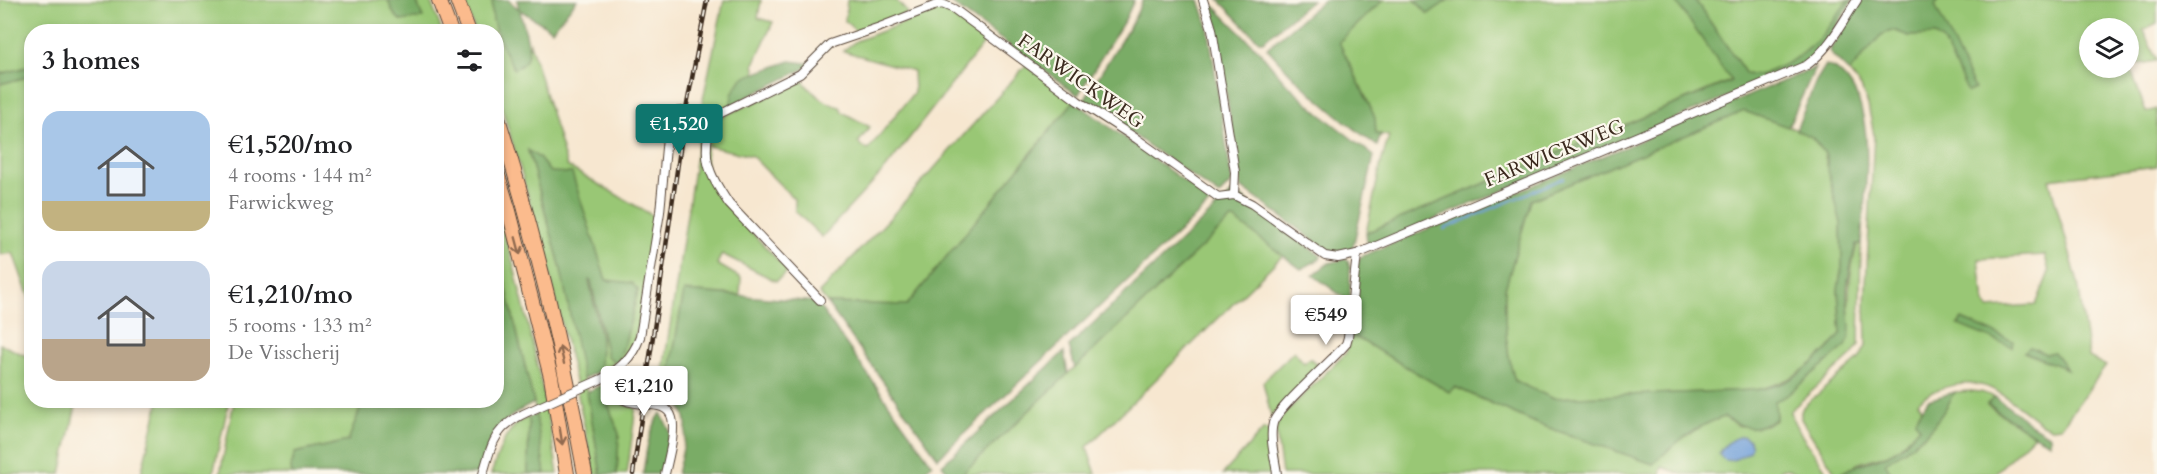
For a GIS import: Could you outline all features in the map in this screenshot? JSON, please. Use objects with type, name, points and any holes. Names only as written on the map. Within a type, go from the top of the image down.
[{"type":"highway","points":[[439,0],[448,24]]},
{"type":"highway","points":[[456,0],[466,24]]},
{"type":"highway","points":[[504,138],[524,203],[570,386],[585,474]]},
{"type":"highway","points":[[504,196],[551,377],[567,474]]},
{"type":"street","points":[[1203,0],[1214,40],[1235,172],[1234,195]]},
{"type":"street","name":"FARWICKWEG","points":[[711,117],[800,75],[830,44],[942,4],[954,9],[1078,101],[1137,139],[1218,197],[1234,195],[1251,204],[1325,256],[1338,258],[1357,254],[1807,65],[1818,57],[1829,43],[1857,0]]},
{"type":"street","points":[[483,474],[495,436],[513,419],[612,374],[634,351],[642,329],[672,113],[680,110],[711,117],[706,161],[717,186],[729,204],[820,300]]},
{"type":"street","points":[[1277,474],[1272,436],[1273,424],[1284,408],[1346,344],[1357,254]]},
{"type":"street","points":[[612,374],[616,392],[625,401],[660,407],[667,409],[670,413],[673,430],[665,474]]},
{"type":"green space","points":[[0,0],[388,0],[394,14],[401,21],[422,18],[416,0],[430,0],[439,24],[24,24],[24,68],[0,74]]},
{"type":"green space","points":[[388,0],[416,0],[423,18],[401,21],[394,14]]},
{"type":"green space","points":[[464,0],[493,0],[495,24],[473,24]]},
{"type":"green space","points":[[493,0],[508,0],[519,9],[517,0],[577,0],[552,30],[520,10],[528,51],[527,58],[522,65],[514,69],[504,51],[504,24],[495,24]]},
{"type":"green space","points":[[724,0],[761,0],[758,18],[773,22],[754,64],[756,74],[742,79],[730,106],[716,113],[696,111],[702,104]]},
{"type":"green space","points":[[847,0],[896,0],[908,13],[858,33],[845,21]]},
{"type":"green space","points":[[947,0],[1134,0],[1126,18],[1078,95]]},
{"type":"green space","points":[[1143,0],[1199,0],[1208,27],[1232,182],[1219,195],[1084,100],[1133,21]]},
{"type":"green space","points":[[1208,0],[1261,53],[1284,81],[1319,113],[1374,156],[1352,251],[1333,253],[1327,250],[1241,187],[1218,40]]},
{"type":"green space","points":[[1219,0],[1312,0],[1263,41],[1259,41]]},
{"type":"green space","points":[[1324,0],[1383,0],[1339,42],[1375,118],[1376,134],[1381,134],[1377,146],[1319,100],[1267,48]]},
{"type":"green space","points":[[1383,0],[1415,0],[1428,14],[1448,0],[1675,0],[1732,80],[1366,233],[1389,136],[1376,134],[1371,111],[1339,42]]},
{"type":"green space","points":[[1415,0],[1448,0],[1428,14]]},
{"type":"green space","points":[[1675,0],[1695,0],[1746,74],[1754,75],[1762,74],[1801,55],[1818,40],[1848,0],[1853,0],[1827,41],[1806,64],[1373,245],[1367,242],[1366,233],[1731,81]]},
{"type":"green space","points":[[1695,0],[1848,0],[1826,31],[1810,48],[1790,62],[1766,73],[1755,75],[1746,74]]},
{"type":"green space","points":[[1862,0],[1938,0],[1935,5],[1975,89],[1968,92],[1943,41],[1935,35],[1909,36],[1893,30],[1888,31],[1880,36],[1849,72],[1831,54],[1830,50]]},
{"type":"green space","points":[[1938,0],[2157,0],[2157,23],[2143,30],[2157,61],[2139,64],[2139,18],[2079,18],[2079,78],[2134,78],[2146,112],[2157,109],[2157,166],[2049,179],[2078,283],[2089,357],[2106,366],[2061,427],[2051,428],[2042,424],[1999,392],[1983,386],[1963,384],[1943,388],[1925,396],[1918,402],[1922,408],[1915,421],[1920,427],[1901,446],[1889,454],[1859,463],[1836,474],[1801,419],[1801,412],[1803,407],[1859,359],[1866,346],[1865,303],[1874,135],[1868,105],[1861,87],[1849,72],[1880,36],[1888,31],[1893,30],[1909,36],[1935,35],[1943,41],[1969,91],[1935,5]],"holes":[[[2045,255],[2049,272],[2036,305],[1989,308],[1984,303],[1979,259]],[[2030,347],[2046,354],[2054,352],[2066,368],[2024,352]]]},
{"type":"green space","points":[[945,7],[988,38],[886,168],[822,237],[795,211],[795,200],[752,156],[708,146],[714,120],[803,81],[819,97],[840,107],[842,112],[870,127],[858,143],[868,150],[914,92],[913,71],[843,51],[856,41]]},
{"type":"green space","points":[[530,43],[567,166],[655,217],[640,317],[632,350],[626,357],[616,362],[625,343],[638,290],[606,280],[572,174],[550,172],[539,158],[528,151],[560,265],[587,392],[601,474],[594,474],[574,376],[548,268],[504,115],[504,50],[514,68],[524,61]]},
{"type":"green space","points":[[790,61],[814,64],[730,106],[733,92],[742,78]]},
{"type":"green space","points":[[1026,65],[1074,101],[907,305],[827,303],[819,293],[889,219]]},
{"type":"green space","points":[[1826,65],[1844,77],[1856,95],[1863,118],[1866,144],[1867,172],[1861,244],[1856,244],[1847,288],[1850,334],[1846,346],[1786,396],[1775,401],[1776,419],[1755,427],[1744,427],[1724,417],[1714,420],[1686,436],[1653,464],[1538,424],[1455,387],[1449,392],[1352,335],[1358,283],[1357,266],[1360,257],[1815,68],[1788,127],[1744,111],[1531,200],[1505,289],[1506,335],[1515,381],[1552,398],[1755,390],[1793,378],[1824,353],[1841,334],[1838,290],[1842,266],[1841,223],[1828,172],[1827,159],[1812,137],[1796,130],[1816,81]]},
{"type":"green space","points":[[24,68],[24,78],[0,84],[0,74]]},
{"type":"green space","points":[[24,78],[24,284],[13,253],[0,255],[0,84]]},
{"type":"green space","points":[[1074,101],[1210,200],[1209,204],[938,458],[827,303],[907,305]]},
{"type":"green space","points":[[1744,111],[1809,134],[1824,152],[1841,223],[1842,266],[1838,290],[1841,334],[1837,340],[1819,358],[1800,372],[1779,383],[1755,390],[1552,398],[1515,381],[1506,335],[1505,289],[1531,200]]},
{"type":"green space","points":[[696,115],[706,120],[706,168],[724,203],[788,271],[776,281],[722,254],[717,264],[741,278],[740,295],[684,291],[666,394],[660,391],[701,123]]},
{"type":"green space","points":[[528,150],[539,158],[550,172],[572,173],[606,280],[632,283],[638,290],[625,343],[617,363],[607,356],[589,280],[601,339],[600,371],[583,379],[560,265]]},
{"type":"green space","points":[[1234,191],[1321,256],[1320,259],[1301,269],[1231,219],[1075,368],[1069,346]]},
{"type":"green space","points":[[1231,219],[1283,255],[1087,447],[1096,474],[962,474]]},
{"type":"green space","points":[[504,229],[531,336],[558,474],[545,474],[534,403],[504,279]]},
{"type":"green space","points":[[1857,244],[1861,244],[1859,345],[1852,355],[1791,410],[1800,433],[1828,474],[1800,474],[1788,469],[1780,469],[1781,474],[1682,474],[1662,467],[1660,474],[1282,474],[1276,431],[1279,419],[1346,353],[1352,335],[1448,391],[1455,387],[1538,424],[1653,464],[1686,436],[1714,420],[1724,417],[1739,426],[1766,425],[1776,420],[1775,401],[1849,335],[1849,289]]},
{"type":"green space","points":[[1345,259],[1350,268],[1350,302],[1313,275],[1329,263]]},
{"type":"green space","points":[[504,279],[534,403],[511,416],[496,431],[487,449],[480,474],[292,474],[291,467],[295,453],[348,441],[360,408],[504,408]]},
{"type":"green space","points":[[588,279],[591,281],[607,356],[616,363],[600,371],[601,339]]},
{"type":"green space","points":[[684,291],[816,302],[932,464],[921,474],[677,474],[685,440],[686,419],[676,401],[666,394]]},
{"type":"green space","points":[[1962,319],[2013,341],[2012,347],[1958,325]]},
{"type":"green space","points":[[0,344],[24,355],[24,408],[75,408],[61,474],[0,474]]},
{"type":"green space","points":[[2030,347],[2046,354],[2054,352],[2067,369],[2024,352]]},
{"type":"green space","points":[[1294,351],[1304,363],[1310,358],[1320,368],[1271,416],[1263,382]]},
{"type":"green space","points":[[1064,352],[1068,374],[962,474],[949,474],[942,465]]},
{"type":"green space","points":[[603,382],[608,385],[620,402],[636,407],[627,474],[617,474],[619,434],[601,385]]},
{"type":"green space","points":[[601,385],[619,434],[617,474],[601,474],[587,392]]},
{"type":"green space","points":[[1971,391],[1995,397],[1987,405],[2034,435],[1994,474],[1892,474],[1884,463],[1926,434],[1941,416],[1955,392]]},
{"type":"green space","points":[[1955,392],[1941,416],[1926,434],[1885,463],[1892,474],[1840,474],[1897,450],[1920,427],[1915,421],[1928,400]]},
{"type":"green space","points":[[1995,397],[2050,436],[2050,443],[1987,404]]},
{"type":"green space","points":[[157,408],[227,408],[213,474],[141,474]]},
{"type":"green space","points":[[233,408],[361,408],[349,441],[295,453],[291,467],[292,474],[220,474]]},
{"type":"green space","points":[[661,413],[670,431],[663,474],[643,474],[650,435]]},
{"type":"green space","points":[[536,415],[545,474],[528,474],[529,417]]},
{"type":"green space","points":[[529,417],[528,474],[491,474],[500,449],[509,433],[521,421]]},
{"type":"green space","points":[[1264,429],[1269,431],[1275,474],[1223,474]]},
{"type":"water","points":[[1742,436],[1750,442],[1750,452],[1733,460],[1722,458],[1719,454],[1726,445]]},
{"type":"waterway","points":[[1444,229],[1564,178]]},
{"type":"railway","points":[[633,474],[685,115],[707,0]]}]
